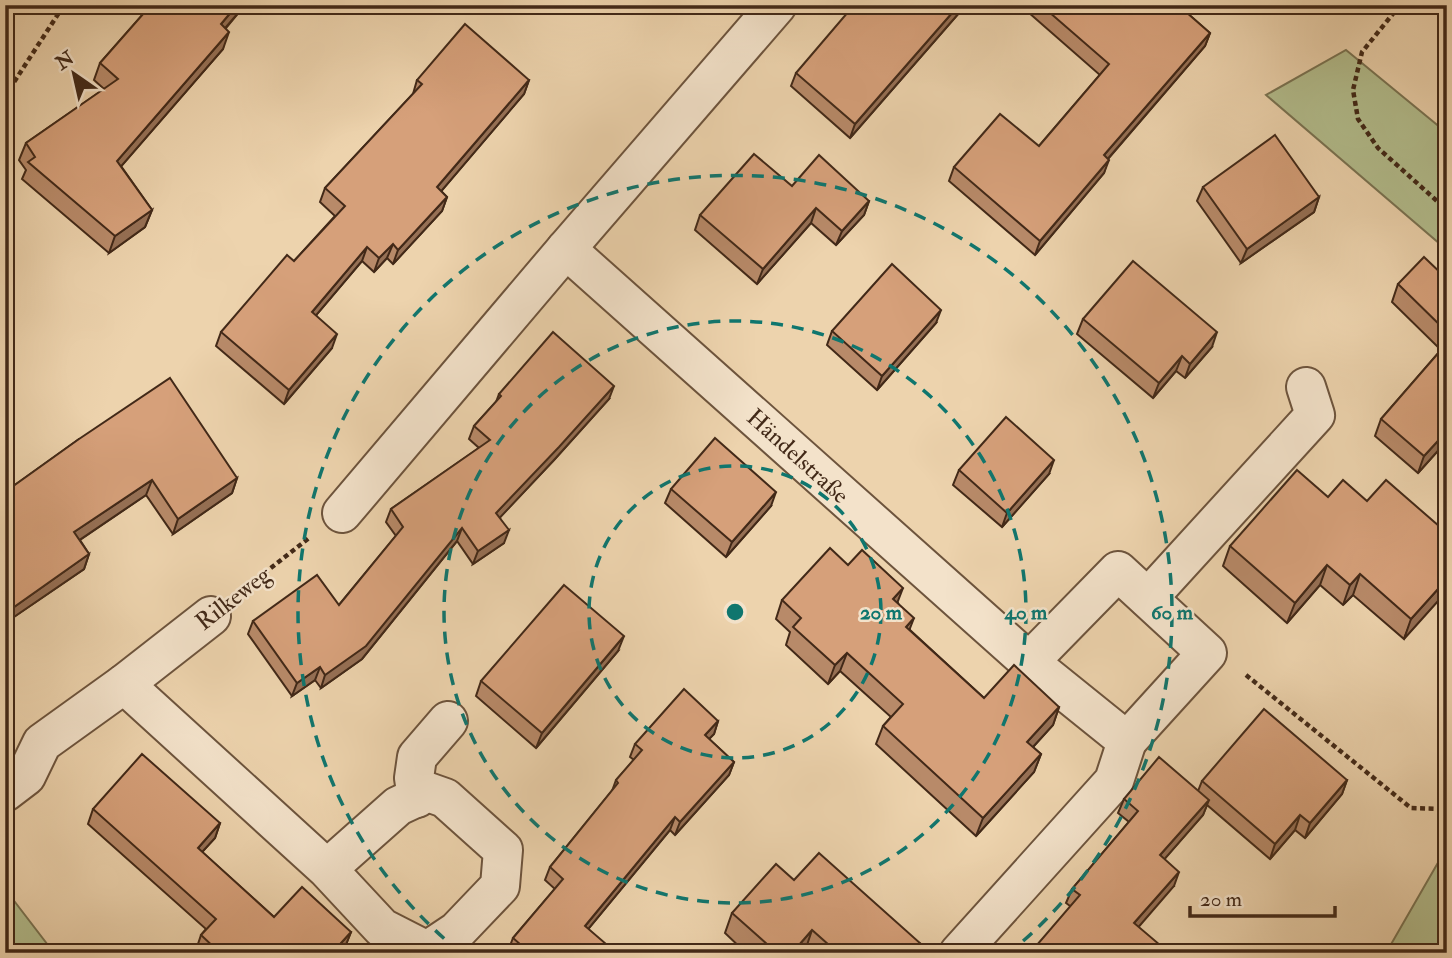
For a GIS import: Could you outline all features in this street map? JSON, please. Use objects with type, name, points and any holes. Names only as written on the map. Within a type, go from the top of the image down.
[{"type":"street","points":[[342,513],[777,5]]},
{"type":"street","name":"Händelstraße","points":[[566,249],[1029,662],[1127,741]]},
{"type":"street","points":[[1148,598],[1315,415],[1306,387]]},
{"type":"street","points":[[959,953],[1114,781],[1127,741],[1207,653],[1118,570],[1029,662]]},
{"type":"street","name":"Rilkeweg","points":[[5,792],[26,776],[42,743],[211,616]]},
{"type":"street","points":[[124,684],[327,869],[382,928],[427,951],[457,932],[500,886],[503,850],[445,798],[428,792],[398,806],[327,869]]},
{"type":"street","points":[[417,798],[414,778],[417,757],[448,722]]},
{"type":"path","points":[[5,96],[64,5]]},
{"type":"path","points":[[1400,5],[1362,52],[1353,90],[1358,119],[1378,148],[1447,210]]},
{"type":"path","name":"Rilkeweg","points":[[211,616],[342,513]]},
{"type":"path","points":[[1207,653],[1239,669],[1411,807],[1447,809]]},
{"type":"green space","points":[[1346,50],[1447,133],[1447,250],[1266,95]]},
{"type":"green space","points":[[1447,847],[1447,953],[1386,953]]},
{"type":"green space","points":[[5,889],[54,953],[5,953]]},
{"type":"building","points":[[151,5],[237,5],[221,24],[229,32],[117,161],[152,210],[115,236],[28,162],[35,157],[26,143],[118,79],[100,63]]},
{"type":"building","points":[[854,5],[865,5],[872,11],[878,5],[959,5],[855,124],[796,73]]},
{"type":"building","points":[[1041,5],[1178,5],[1210,33],[1104,155],[1109,160],[1040,241],[954,167],[1000,114],[1039,146],[1109,64]]},
{"type":"building","points":[[465,24],[529,80],[437,187],[447,197],[398,250],[393,244],[379,258],[367,247],[312,312],[337,334],[289,390],[221,332],[287,255],[294,261],[345,206],[325,188],[422,84],[417,80]]},
{"type":"building","points":[[1275,135],[1319,197],[1247,249],[1203,187]]},
{"type":"building","points":[[754,154],[792,186],[819,155],[869,201],[842,231],[816,208],[763,269],[700,215]]},
{"type":"building","points":[[1424,257],[1447,279],[1447,332],[1398,284]]},
{"type":"building","points":[[1133,261],[1217,332],[1190,364],[1182,356],[1159,383],[1083,319]]},
{"type":"building","points":[[892,264],[941,310],[882,376],[832,331]]},
{"type":"building","points":[[553,332],[614,386],[496,513],[509,530],[478,551],[462,528],[366,646],[325,675],[320,667],[297,683],[253,621],[317,575],[339,605],[403,527],[391,509],[490,440],[474,426]]},
{"type":"building","points":[[1447,343],[1447,431],[1424,456],[1381,419]]},
{"type":"building","points":[[170,378],[237,478],[178,519],[152,480],[74,532],[89,554],[14,607],[5,595],[5,492]]},
{"type":"building","points":[[1006,417],[1054,460],[1007,513],[959,470]]},
{"type":"building","points":[[715,438],[776,492],[732,542],[671,489]]},
{"type":"building","points":[[1297,470],[1328,497],[1343,480],[1367,501],[1386,480],[1447,533],[1447,579],[1411,619],[1360,574],[1350,585],[1327,565],[1295,603],[1230,546]]},
{"type":"building","points":[[830,548],[848,565],[862,550],[903,588],[893,599],[914,618],[906,627],[984,698],[1014,665],[1059,707],[1027,742],[1041,754],[983,818],[883,726],[903,704],[847,653],[835,665],[793,627],[801,618],[782,600]]},
{"type":"building","points":[[564,585],[624,636],[542,733],[481,681]]},
{"type":"building","points":[[684,689],[718,721],[705,735],[734,762],[680,822],[675,817],[585,926],[613,950],[610,953],[530,953],[513,938],[563,879],[550,867],[642,750],[635,744]]},
{"type":"building","points":[[1264,709],[1347,780],[1310,823],[1300,815],[1275,844],[1202,781]]},
{"type":"building","points":[[142,754],[220,823],[198,848],[274,917],[302,887],[351,932],[332,953],[220,953],[201,935],[216,919],[93,809]]},
{"type":"building","points":[[1159,757],[1209,800],[1160,855],[1179,872],[1134,923],[1160,945],[1153,953],[1030,953],[1080,895],[1072,889],[1138,811],[1124,799]]},
{"type":"building","points":[[819,853],[921,944],[913,953],[838,953],[812,930],[792,953],[777,953],[732,913],[776,864],[794,880]]}]
